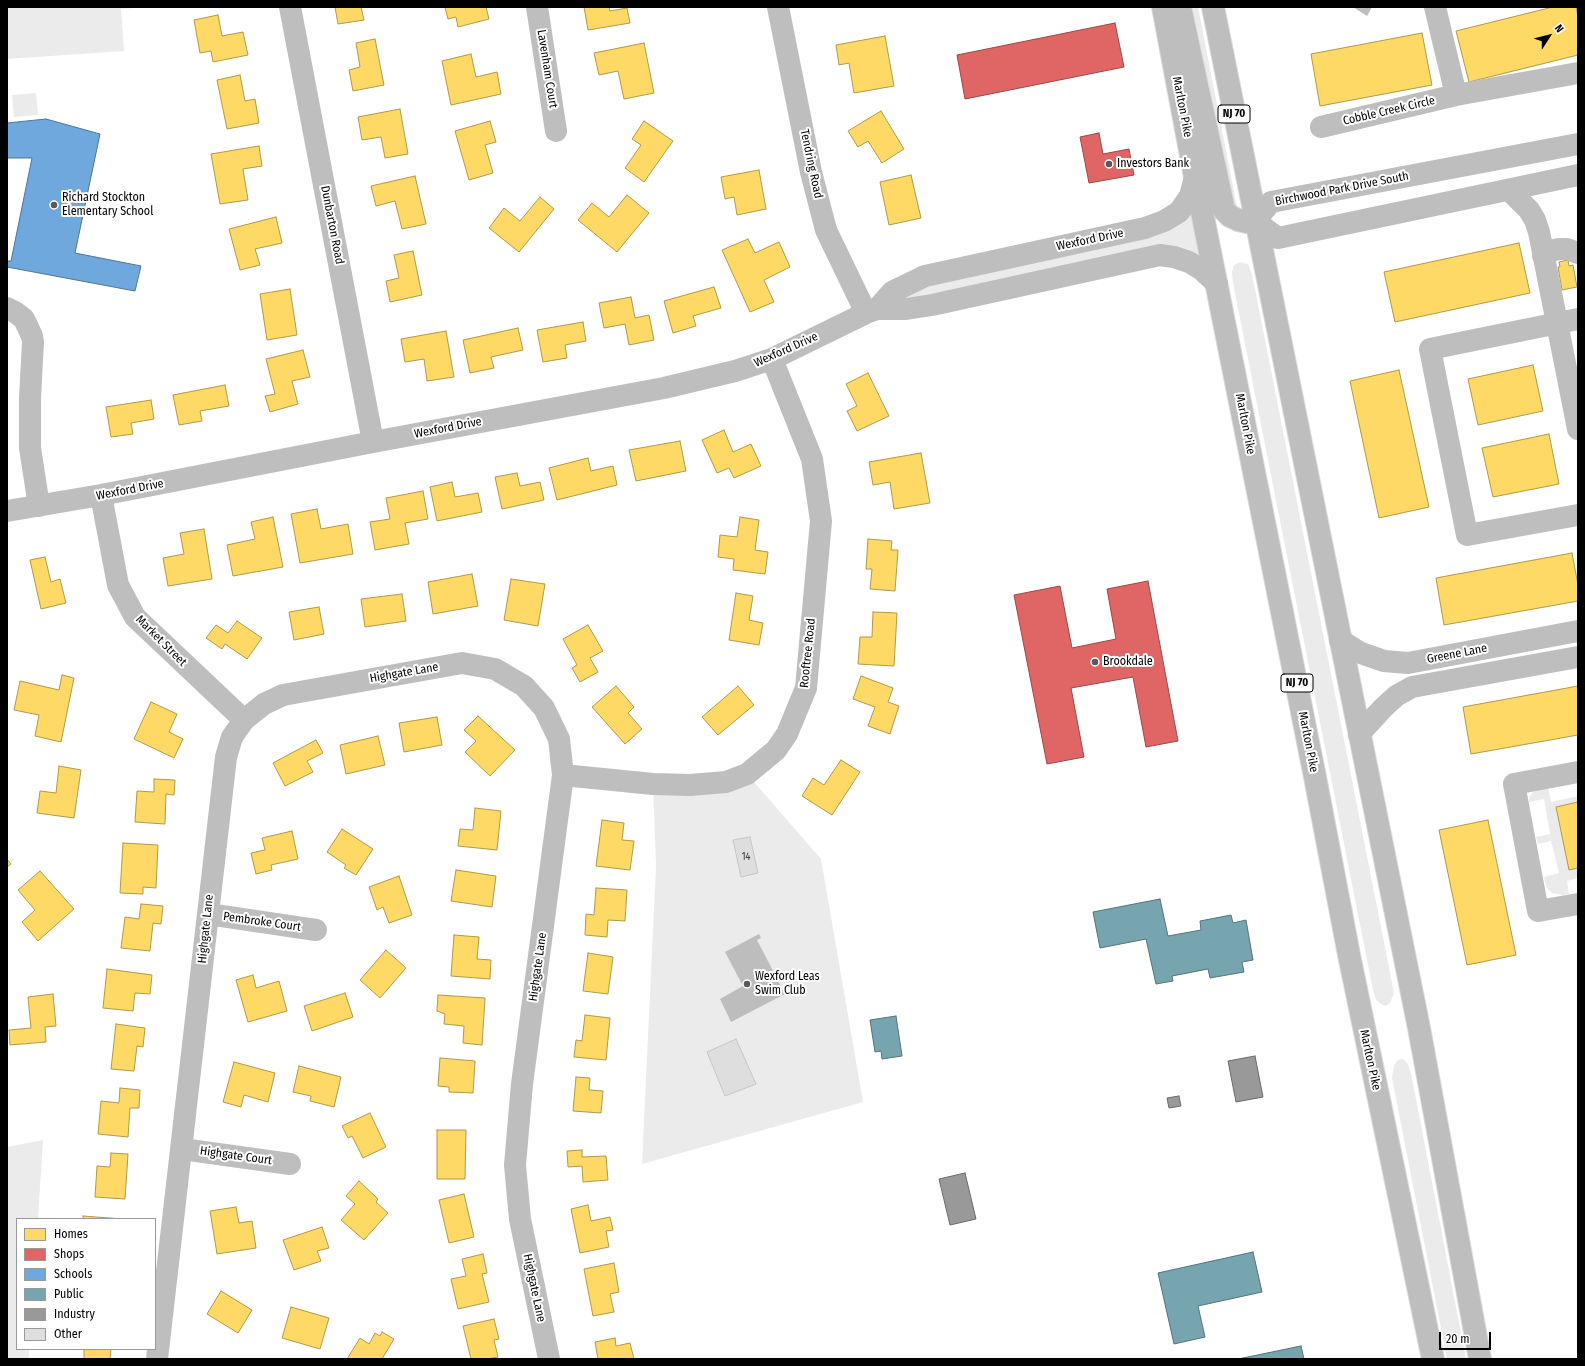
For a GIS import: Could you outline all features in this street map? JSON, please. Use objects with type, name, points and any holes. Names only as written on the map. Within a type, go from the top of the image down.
[{"type":"main road","name":"Dunbarton Road","points":[[290,7],[373,442]]},
{"type":"main road","name":"Lavenham Court","points":[[537,7],[556,131]]},
{"type":"main road","name":"Tendring Road","points":[[778,7],[811,172],[826,230],[872,311]]},
{"type":"main road","name":"Marlton Pike","points":[[1163,7],[1195,177],[1315,777],[1351,966],[1433,1359]]},
{"type":"main road","points":[[1180,7],[1224,210],[1230,216],[1238,220],[1247,222],[1255,221],[1278,238],[1578,175]]},
{"type":"main road","name":"NJ 70","points":[[1213,7],[1419,1028],[1480,1359]]},
{"type":"main road","points":[[1435,7],[1456,96]]},
{"type":"main road","name":"Cobble Creek Circle","points":[[1321,127],[1456,96],[1578,74]]},
{"type":"main road","name":"Birchwood Park Drive South","points":[[1255,221],[1271,202],[1578,144]]},
{"type":"main road","name":"Wexford Drive","points":[[7,511],[101,495],[373,442],[664,388],[735,371],[772,359],[872,311],[892,292],[925,276],[1145,228],[1164,221],[1179,212],[1190,196],[1195,177]]},
{"type":"main road","points":[[1509,190],[1529,210],[1540,232],[1543,256],[1578,429]]},
{"type":"main road","points":[[1543,256],[1550,251],[1559,249],[1567,249],[1578,253]]},
{"type":"main road","name":"Wexford Drive","points":[[872,311],[906,309],[932,305],[1160,255],[1174,256],[1189,262],[1202,270],[1217,284]]},
{"type":"main road","points":[[7,308],[24,319],[29,327],[33,342],[30,398],[30,448],[39,506]]},
{"type":"main road","points":[[1578,319],[1430,349],[1467,535],[1578,515]]},
{"type":"main road","name":"Rooftree Road","points":[[563,775],[653,784],[690,785],[726,782],[747,774],[776,750],[787,734],[806,688],[821,521],[812,459],[772,359]]},
{"type":"main road","name":"Market Street","points":[[101,495],[118,585],[135,617],[244,720]]},
{"type":"main road","name":"Greene Lane","points":[[1340,640],[1361,653],[1384,661],[1408,663],[1578,632]]},
{"type":"main road","name":"Greene Lane","points":[[1359,734],[1396,696],[1412,687],[1578,657]]},
{"type":"main road","name":"Highgate Lane","points":[[157,1359],[226,757],[232,737],[244,720],[264,704],[283,696],[462,663],[495,669],[524,686],[544,708],[559,739],[563,775],[522,1084],[515,1165],[520,1219],[549,1359]]},
{"type":"main road","points":[[1578,772],[1514,784],[1538,911],[1578,904]]},
{"type":"main road","name":"Pembroke Court","points":[[208,914],[316,930]]},
{"type":"main road","name":"Highgate Court","points":[[182,1149],[290,1164]]},
{"type":"shaded area","points":[[7,7],[145,7],[121,9],[124,51],[7,59]]},
{"type":"shaded area","points":[[1190,7],[1198,7],[1237,207],[1235,209]]},
{"type":"shaded area","points":[[1353,7],[1372,7],[1367,16]]},
{"type":"shaded area","points":[[36,93],[38,115],[14,117],[12,95]]},
{"type":"shaded area","points":[[1190,196],[1217,284],[1174,257],[906,309],[892,292],[1145,228]]},
{"type":"shaded area","points":[[1240,262],[1248,264],[1252,274],[1394,993],[1390,1003],[1386,1006],[1376,1000],[1373,990],[1233,283],[1232,272],[1234,265]]},
{"type":"shaded area","name":"Wexford Leas Swim Club","points":[[747,774],[821,859],[863,1102],[642,1164],[656,866],[653,784]]},
{"type":"shaded area","points":[[1548,787],[1551,802],[1578,796],[1578,878],[1567,881],[1569,894],[1562,895],[1552,893],[1547,888],[1544,877],[1559,873],[1551,841],[1538,844],[1536,837],[1550,834],[1544,799],[1529,802],[1529,798],[1532,793]]},
{"type":"shaded area","points":[[759,934],[761,938],[757,940],[785,994],[731,1022],[720,999],[743,986],[725,952]]},
{"type":"shaded area","points":[[1403,1059],[1408,1064],[1411,1073],[1466,1359],[1447,1359],[1392,1078],[1394,1065],[1398,1060]]},
{"type":"shaded area","points":[[43,1140],[38,1218],[16,1218],[16,1350],[29,1350],[29,1359],[7,1359],[7,1147]]},
{"type":"building: Homes","points":[[335,7],[361,7],[364,20],[338,24]]},
{"type":"building: Homes","points":[[445,7],[486,7],[489,19],[458,27],[456,17],[448,19]]},
{"type":"building: Homes","points":[[584,7],[609,7],[610,11],[627,8],[630,23],[588,30]]},
{"type":"building: Homes","points":[[1553,7],[1576,7],[1578,16],[1578,55],[1469,82],[1456,31]]},
{"type":"building: Homes","points":[[218,15],[222,36],[243,32],[248,55],[213,62],[211,51],[200,53],[194,20]]},
{"type":"building: Homes","points":[[1422,33],[1432,85],[1320,106],[1311,54]]},
{"type":"building: Homes","points":[[885,36],[894,86],[854,93],[849,63],[839,65],[836,45]]},
{"type":"building: Homes","points":[[375,39],[384,85],[353,91],[349,70],[360,67],[356,43]]},
{"type":"building: Homes","points":[[644,43],[654,93],[624,99],[618,71],[599,75],[594,53]]},
{"type":"building: Homes","points":[[471,54],[476,77],[497,72],[501,94],[451,105],[442,61]]},
{"type":"building: Homes","points":[[240,75],[245,101],[255,99],[259,123],[227,129],[217,80]]},
{"type":"building: Homes","points":[[400,109],[408,154],[385,158],[381,137],[362,140],[358,117]]},
{"type":"building: Homes","points":[[881,111],[904,149],[882,163],[868,141],[858,147],[848,131]]},
{"type":"building: Homes","points":[[490,121],[496,142],[485,145],[493,173],[469,180],[455,131]]},
{"type":"building: Homes","points":[[644,121],[673,141],[644,182],[625,168],[641,145],[632,139]]},
{"type":"building: Homes","points":[[259,146],[262,166],[243,169],[248,200],[220,204],[211,154]]},
{"type":"building: Homes","points":[[759,170],[766,209],[737,215],[734,197],[725,199],[721,177]]},
{"type":"building: Homes","points":[[911,175],[921,218],[889,225],[880,182]]},
{"type":"building: Homes","points":[[415,176],[426,224],[402,229],[395,201],[376,206],[371,186]]},
{"type":"building: Homes","points":[[627,195],[649,213],[617,252],[578,220],[592,203],[609,217]]},
{"type":"building: Homes","points":[[540,197],[554,209],[519,252],[489,228],[504,208],[520,221]]},
{"type":"building: Homes","points":[[276,217],[282,243],[255,249],[260,265],[240,270],[229,229]]},
{"type":"building: Homes","points":[[748,239],[755,253],[779,242],[790,267],[764,280],[774,302],[750,312],[722,250]]},
{"type":"building: Homes","points":[[1519,243],[1530,293],[1395,322],[1384,272]]},
{"type":"building: Homes","points":[[413,251],[422,295],[390,302],[386,281],[399,278],[394,255]]},
{"type":"building: Homes","points":[[1568,260],[1569,266],[1573,265],[1577,287],[1562,290],[1558,267],[1560,267],[1559,262]]},
{"type":"building: Homes","points":[[714,287],[721,308],[693,316],[696,326],[673,333],[664,301]]},
{"type":"building: Homes","points":[[290,289],[297,335],[267,340],[260,294]]},
{"type":"building: Homes","points":[[631,297],[635,318],[649,315],[654,340],[629,345],[625,324],[604,328],[599,303]]},
{"type":"building: Homes","points":[[583,322],[586,341],[565,345],[567,358],[543,362],[537,330]]},
{"type":"building: Homes","points":[[518,328],[523,350],[491,357],[494,368],[470,373],[463,340]]},
{"type":"building: Homes","points":[[446,331],[454,377],[427,381],[424,359],[405,362],[401,339]]},
{"type":"building: Homes","points":[[303,350],[310,377],[292,381],[298,404],[270,412],[265,396],[275,394],[266,359]]},
{"type":"building: Homes","points":[[1533,365],[1543,411],[1478,425],[1468,379]]},
{"type":"building: Homes","points":[[1399,370],[1429,507],[1379,518],[1350,381]]},
{"type":"building: Homes","points":[[868,373],[889,416],[857,431],[847,411],[857,406],[846,384]]},
{"type":"building: Homes","points":[[225,385],[229,406],[200,411],[202,421],[179,425],[173,395]]},
{"type":"building: Homes","points":[[151,400],[154,419],[131,423],[133,434],[111,437],[106,407]]},
{"type":"building: Homes","points":[[724,430],[733,452],[751,444],[761,466],[734,478],[729,468],[717,473],[702,440]]},
{"type":"building: Homes","points":[[1549,434],[1559,484],[1493,497],[1482,448]]},
{"type":"building: Homes","points":[[680,441],[686,471],[636,481],[629,450]]},
{"type":"building: Homes","points":[[921,453],[930,503],[894,509],[890,482],[873,485],[869,462]]},
{"type":"building: Homes","points":[[588,458],[591,471],[613,466],[617,485],[557,500],[549,468]]},
{"type":"building: Homes","points":[[517,473],[520,486],[540,482],[544,500],[502,509],[495,477]]},
{"type":"building: Homes","points":[[452,482],[455,497],[478,493],[482,512],[437,521],[430,487]]},
{"type":"building: Homes","points":[[423,491],[428,519],[405,523],[409,544],[375,550],[370,522],[390,519],[386,498]]},
{"type":"building: Homes","points":[[317,509],[321,529],[348,524],[353,554],[300,563],[291,514]]},
{"type":"building: Homes","points":[[273,517],[283,567],[233,576],[227,545],[255,539],[251,522]]},
{"type":"building: Homes","points":[[740,517],[759,520],[755,550],[768,552],[765,574],[733,570],[734,559],[718,557],[720,535],[737,537]]},
{"type":"building: Homes","points":[[204,529],[212,579],[168,586],[163,558],[184,554],[180,533]]},
{"type":"building: Homes","points":[[868,539],[892,541],[891,550],[898,550],[895,591],[870,589],[872,569],[866,569]]},
{"type":"building: Homes","points":[[1572,553],[1578,585],[1578,601],[1444,625],[1436,578]]},
{"type":"building: Homes","points":[[45,557],[51,582],[60,579],[66,603],[41,609],[30,560]]},
{"type":"building: Homes","points":[[472,574],[478,606],[433,614],[428,582]]},
{"type":"building: Homes","points":[[511,579],[545,584],[538,626],[504,620]]},
{"type":"building: Homes","points":[[736,593],[753,596],[749,620],[763,623],[759,645],[729,640]]},
{"type":"building: Homes","points":[[402,594],[406,621],[365,627],[361,599]]},
{"type":"building: Homes","points":[[319,607],[324,634],[294,640],[289,612]]},
{"type":"building: Homes","points":[[873,612],[897,613],[894,666],[858,664],[860,637],[872,637]]},
{"type":"building: Homes","points":[[237,621],[262,638],[247,659],[225,644],[222,649],[206,638],[216,625],[228,633]]},
{"type":"building: Homes","points":[[588,625],[603,651],[590,658],[598,672],[580,682],[572,668],[577,665],[563,639]]},
{"type":"building: Homes","points":[[62,675],[74,678],[61,742],[35,736],[39,715],[14,710],[20,681],[59,690]]},
{"type":"building: Homes","points":[[861,676],[893,688],[888,702],[899,706],[890,734],[868,726],[875,707],[853,699]]},
{"type":"building: Homes","points":[[616,686],[634,707],[628,713],[642,729],[625,744],[592,707]]},
{"type":"building: Homes","points":[[738,686],[754,705],[718,735],[702,717]]},
{"type":"building: Homes","points":[[1578,686],[1578,735],[1471,754],[1463,707]]},
{"type":"building: Homes","points":[[151,702],[177,714],[169,732],[183,739],[174,758],[134,739]]},
{"type":"building: Homes","points":[[478,716],[515,750],[490,776],[465,752],[476,741],[464,730]]},
{"type":"building: Homes","points":[[437,717],[442,745],[404,752],[399,723]]},
{"type":"building: Homes","points":[[378,736],[385,765],[346,774],[340,745]]},
{"type":"building: Homes","points":[[316,740],[323,753],[307,761],[313,772],[285,786],[273,763]]},
{"type":"building: Homes","points":[[841,760],[860,772],[832,815],[802,796],[813,778],[824,785]]},
{"type":"building: Homes","points":[[59,766],[81,770],[74,818],[37,813],[40,791],[56,793]]},
{"type":"building: Homes","points":[[154,779],[175,780],[174,795],[166,794],[165,824],[135,822],[137,791],[154,792]]},
{"type":"building: Homes","points":[[1578,802],[1578,868],[1569,870],[1556,807]]},
{"type":"building: Homes","points":[[475,808],[501,811],[497,850],[458,846],[460,829],[473,830]]},
{"type":"building: Homes","points":[[602,820],[624,823],[622,840],[634,841],[630,870],[596,866]]},
{"type":"building: Homes","points":[[1488,820],[1516,955],[1467,965],[1439,830]]},
{"type":"building: Homes","points":[[342,829],[373,849],[356,875],[344,868],[346,865],[327,852]]},
{"type":"building: Homes","points":[[292,831],[298,859],[271,865],[272,870],[256,874],[251,853],[265,850],[262,838]]},
{"type":"building: Homes","points":[[123,843],[158,845],[156,888],[143,887],[143,894],[120,893]]},
{"type":"building: Homes","points":[[7,859],[11,864],[7,867]]},
{"type":"building: Homes","points":[[456,870],[496,876],[492,907],[451,901]]},
{"type":"building: Homes","points":[[40,871],[74,909],[38,941],[22,922],[35,910],[18,890]]},
{"type":"building: Homes","points":[[399,876],[412,915],[389,923],[383,907],[377,910],[369,887]]},
{"type":"building: Homes","points":[[596,888],[627,890],[625,921],[608,920],[607,937],[585,935],[586,914],[594,915]]},
{"type":"building: Homes","points":[[141,904],[163,906],[161,924],[153,923],[150,951],[121,948],[125,917],[139,919]]},
{"type":"building: Homes","points":[[454,935],[479,937],[477,959],[491,960],[490,979],[451,976]]},
{"type":"building: Homes","points":[[386,950],[406,968],[380,998],[360,980]]},
{"type":"building: Homes","points":[[588,953],[613,957],[608,994],[583,991]]},
{"type":"building: Homes","points":[[107,969],[152,975],[150,994],[135,993],[133,1011],[103,1008]]},
{"type":"building: Homes","points":[[253,975],[256,988],[279,981],[287,1011],[248,1022],[236,980]]},
{"type":"building: Homes","points":[[345,993],[353,1017],[312,1031],[304,1006]]},
{"type":"building: Homes","points":[[53,994],[56,1026],[45,1027],[46,1042],[10,1045],[9,1030],[31,1028],[28,997]]},
{"type":"building: Homes","points":[[438,995],[485,998],[482,1045],[463,1043],[464,1026],[444,1024],[445,1014],[437,1011]]},
{"type":"building: Homes","points":[[585,1015],[610,1018],[606,1060],[574,1057],[576,1040],[582,1041]]},
{"type":"building: Homes","points":[[116,1024],[145,1028],[143,1047],[137,1046],[134,1071],[111,1069]]},
{"type":"building: Homes","points":[[440,1058],[475,1061],[473,1093],[449,1092],[449,1087],[438,1086]]},
{"type":"building: Homes","points":[[234,1062],[275,1073],[268,1102],[244,1095],[241,1107],[223,1102]]},
{"type":"building: Homes","points":[[299,1066],[341,1077],[334,1107],[310,1101],[311,1096],[293,1092]]},
{"type":"building: Homes","points":[[576,1077],[590,1078],[589,1090],[603,1091],[601,1113],[573,1111]]},
{"type":"building: Homes","points":[[120,1088],[140,1090],[139,1108],[130,1108],[128,1137],[98,1134],[101,1101],[119,1103]]},
{"type":"building: Homes","points":[[370,1113],[386,1147],[363,1158],[352,1136],[348,1138],[342,1126]]},
{"type":"building: Homes","points":[[437,1130],[466,1130],[465,1179],[437,1179]]},
{"type":"building: Homes","points":[[582,1150],[582,1157],[606,1156],[608,1180],[583,1182],[582,1166],[568,1167],[567,1151]]},
{"type":"building: Homes","points":[[111,1153],[128,1154],[125,1199],[95,1197],[97,1166],[110,1167]]},
{"type":"building: Homes","points":[[359,1181],[378,1199],[376,1202],[388,1213],[364,1240],[341,1220],[355,1204],[346,1196]]},
{"type":"building: Homes","points":[[464,1194],[474,1237],[449,1243],[439,1200]]},
{"type":"building: Homes","points":[[588,1205],[591,1221],[610,1217],[613,1230],[606,1231],[609,1247],[580,1253],[571,1209]]},
{"type":"building: Homes","points":[[236,1207],[239,1223],[252,1221],[256,1248],[217,1254],[210,1211]]},
{"type":"building: Homes","points":[[83,1216],[110,1218],[83,1218]]},
{"type":"building: Homes","points":[[322,1227],[329,1248],[317,1251],[321,1261],[294,1270],[283,1240]]},
{"type":"building: Homes","points":[[483,1254],[487,1273],[482,1274],[489,1302],[458,1309],[451,1279],[466,1276],[462,1259]]},
{"type":"building: Homes","points":[[614,1263],[619,1292],[610,1294],[614,1312],[593,1316],[584,1269]]},
{"type":"building: Homes","points":[[221,1291],[252,1310],[238,1333],[207,1314]]},
{"type":"building: Homes","points":[[291,1307],[329,1318],[320,1349],[282,1338]]},
{"type":"building: Homes","points":[[494,1319],[499,1339],[494,1340],[498,1357],[471,1359],[463,1326]]},
{"type":"building: Homes","points":[[382,1332],[394,1339],[382,1359],[347,1359],[360,1338],[369,1344],[375,1333],[380,1336]]},
{"type":"building: Homes","points":[[615,1338],[616,1346],[630,1343],[634,1359],[598,1359],[595,1342]]},
{"type":"building: Homes","points":[[84,1350],[111,1350],[110,1359],[84,1359]]},
{"type":"building: Shops","points":[[1115,23],[1124,67],[965,99],[957,55]]},
{"type":"building: Shops","name":"Investors Bank","points":[[1099,133],[1103,154],[1129,149],[1134,175],[1089,183],[1080,137]]},
{"type":"building: Shops","name":"Brookdale","points":[[1148,581],[1178,741],[1146,747],[1133,677],[1071,688],[1084,757],[1047,764],[1014,595],[1060,586],[1072,648],[1116,639],[1107,589]]},
{"type":"building: Schools","name":"Richard Stockton Elementary School","points":[[46,119],[100,134],[75,253],[141,266],[135,291],[7,267],[7,261],[11,261],[32,158],[7,158],[7,123]]},
{"type":"building: Public","points":[[1160,899],[1168,936],[1201,930],[1200,921],[1231,915],[1233,923],[1246,920],[1253,960],[1242,962],[1244,972],[1210,978],[1208,969],[1172,976],[1173,981],[1156,984],[1146,939],[1100,948],[1093,912]]},
{"type":"building: Public","points":[[896,1016],[902,1056],[882,1059],[881,1051],[875,1052],[870,1020]]},
{"type":"building: Public","points":[[1253,1252],[1262,1292],[1198,1306],[1205,1337],[1174,1344],[1158,1273]]},
{"type":"building: Public","points":[[1301,1346],[1304,1359],[1238,1359]]},
{"type":"building: Industry","points":[[1255,1056],[1263,1097],[1236,1102],[1228,1061]]},
{"type":"building: Industry","points":[[1179,1096],[1181,1106],[1169,1108],[1167,1098]]},
{"type":"building: Industry","points":[[965,1173],[976,1219],[950,1225],[939,1179]]},
{"type":"building: Other","points":[[750,837],[758,873],[741,877],[733,840]]},
{"type":"building: Other","points":[[736,1039],[756,1084],[725,1096],[707,1052]]},
{"type":"place","name":"Investors Bank","points":[[1109,164]]},
{"type":"place","name":"Richard Stockton Elementary School","points":[[54,205]]},
{"type":"place","name":"Brookdale","points":[[1095,662]]},
{"type":"place","name":"Wexford Leas Swim Club","points":[[747,984]]}]
